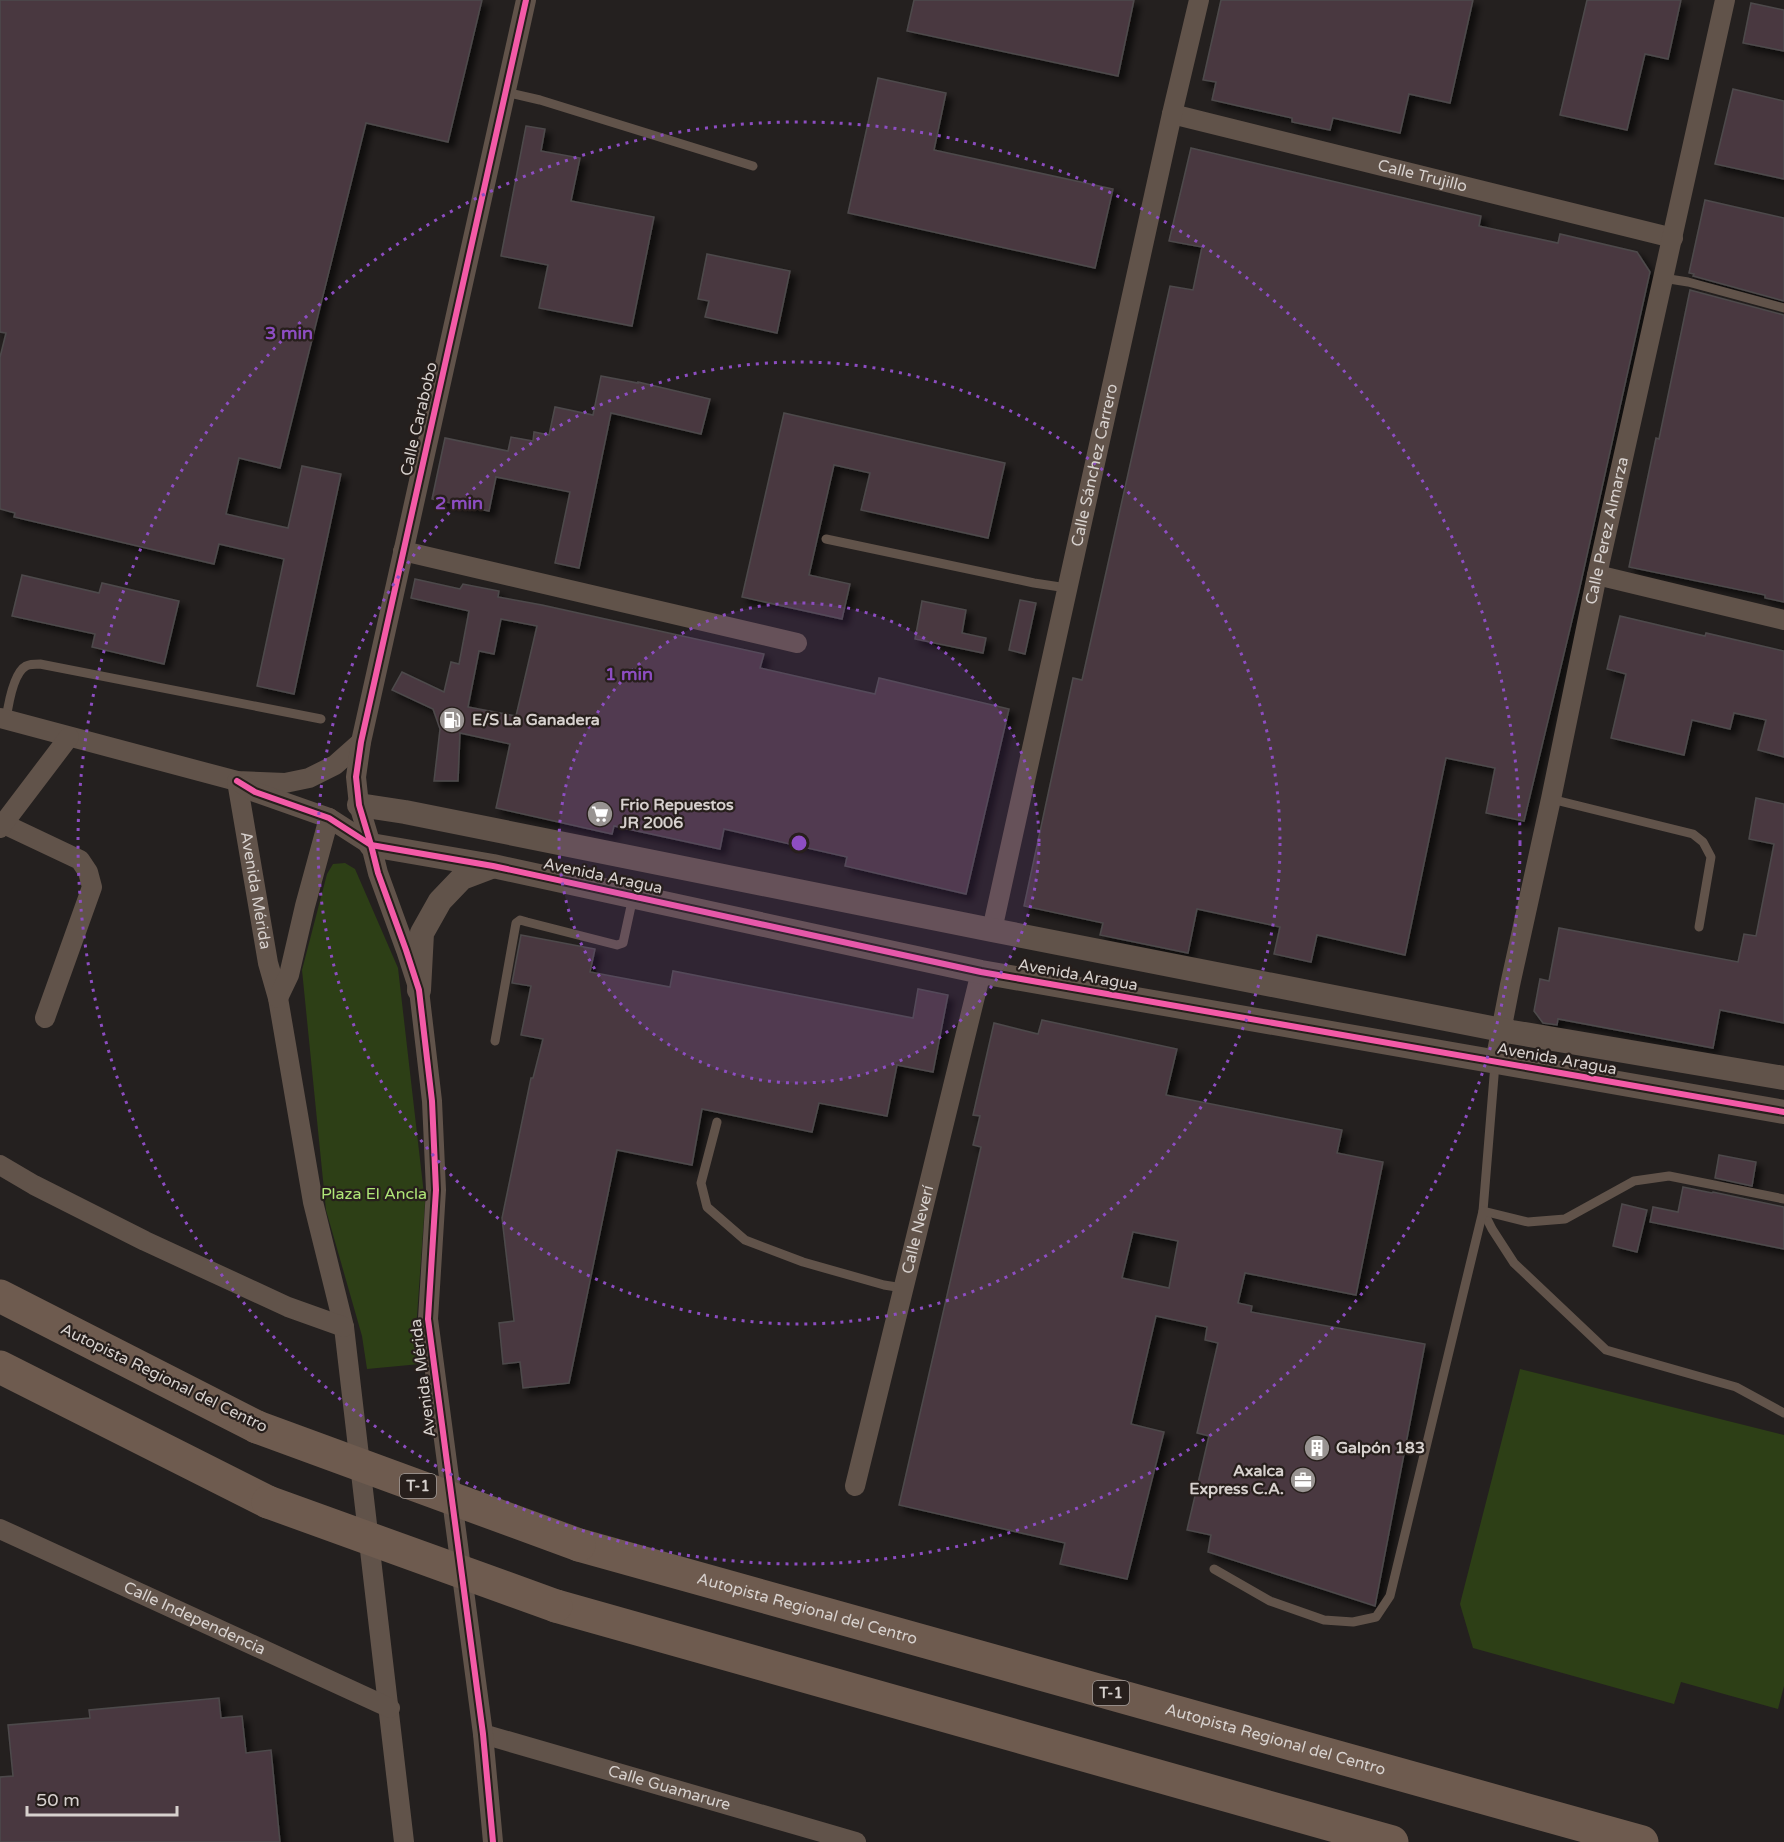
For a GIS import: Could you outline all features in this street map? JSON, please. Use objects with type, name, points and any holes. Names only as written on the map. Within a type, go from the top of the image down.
[{"type":"highway","name":"Autopista Regional del Centro","points":[[0,1296],[256,1426],[579,1545],[1642,1842]]},
{"type":"highway","points":[[0,1367],[268,1502],[556,1606],[1392,1842]]},
{"type":"street","name":"Calle Carabobo","points":[[371,844],[359,805],[356,777],[361,742],[526,0]]},
{"type":"street","name":"Calle Sánchez Carrero","points":[[992,930],[1199,0]]},
{"type":"street","name":"Calle Perez Almarza","points":[[1495,1062],[1597,575],[1725,0]]},
{"type":"street","name":"Calle Trujillo","points":[[1172,114],[1673,238]]},
{"type":"street","points":[[403,551],[797,644]]},
{"type":"street","points":[[1597,575],[1784,620]]},
{"type":"street","points":[[3,719],[237,781],[285,783],[309,778],[335,765],[361,742]]},
{"type":"street","points":[[45,1018],[92,887],[88,872],[80,861],[2,826],[69,737]]},
{"type":"street","points":[[237,781],[255,792],[329,818],[371,844]]},
{"type":"street","name":"Avenida Mérida","points":[[237,781],[268,963],[278,998],[313,1202],[344,1327],[404,1842]]},
{"type":"street","points":[[329,818],[359,805]]},
{"type":"street","name":"Avenida Aragua","points":[[359,805],[405,812],[1501,1029],[1784,1078]]},
{"type":"street","name":"Avenida Mérida","points":[[278,998],[289,975],[329,818]]},
{"type":"street","name":"Avenida Aragua","points":[[371,844],[493,867],[981,972],[1784,1112]]},
{"type":"street","name":"Avenida Mérida","points":[[371,844],[378,873],[418,990],[432,1101],[436,1190],[428,1320],[483,1734],[493,1842]]},
{"type":"street","points":[[418,990],[422,933],[440,901],[462,878],[493,867]]},
{"type":"street","name":"Calle Neverí","points":[[855,1486],[981,972]]},
{"type":"street","points":[[0,1165],[34,1185],[145,1241],[288,1307],[344,1327]]},
{"type":"street","name":"Calle Independencia","points":[[0,1529],[390,1708]]},
{"type":"street","name":"Calle Guamarure","points":[[483,1734],[856,1842]]},
{"type":"lane","points":[[506,92],[540,100],[753,165]]},
{"type":"lane","points":[[1663,278],[1688,282],[1784,308]]},
{"type":"lane","points":[[826,539],[1067,588]]},
{"type":"lane","points":[[3,719],[19,672],[27,665],[40,664],[321,719]]},
{"type":"lane","points":[[1551,799],[1693,834],[1703,842],[1711,856],[1698,927]]},
{"type":"lane","points":[[495,1041],[516,923],[520,920],[617,945],[623,943],[626,936],[633,897]]},
{"type":"lane","points":[[1214,1569],[1270,1601],[1324,1620],[1353,1622],[1376,1617],[1390,1596],[1483,1211],[1495,1062]]},
{"type":"lane","points":[[717,1122],[701,1183],[707,1207],[745,1240],[803,1262],[884,1285],[903,1288]]},
{"type":"lane","points":[[1483,1211],[1528,1222],[1564,1219],[1634,1181],[1669,1176],[1784,1199]]},
{"type":"lane","points":[[1483,1211],[1515,1263],[1606,1350],[1736,1387],[1784,1413]]},
{"type":"green space","name":"Plaza El Ancla","points":[[345,863],[355,869],[398,968],[425,1203],[416,1330],[420,1364],[367,1369],[362,1336],[326,1210],[302,970],[327,874],[333,864]]},
{"type":"green space","points":[[1520,1369],[1784,1435],[1784,1686],[1778,1709],[1681,1682],[1674,1704],[1473,1648],[1460,1604]]},
{"type":"building","points":[[0,0],[482,0],[448,142],[366,123],[280,468],[239,458],[226,514],[288,528],[302,466],[341,474],[294,694],[257,686],[284,559],[219,544],[214,564],[14,517],[15,513],[0,509],[0,357],[6,333],[0,332]]},
{"type":"building","points":[[914,0],[1134,0],[1118,76],[907,31]]},
{"type":"building","points":[[1221,0],[1473,0],[1450,103],[1409,94],[1400,133],[1333,118],[1330,130],[1292,122],[1292,118],[1212,100],[1216,82],[1203,80]]},
{"type":"building","points":[[1587,0],[1681,0],[1668,59],[1645,54],[1627,130],[1560,115]]},
{"type":"building","points":[[1751,3],[1784,10],[1784,51],[1743,43]]},
{"type":"building","points":[[878,78],[946,93],[934,150],[1113,189],[1095,268],[848,213]]},
{"type":"building","points":[[1733,89],[1784,101],[1784,179],[1715,164]]},
{"type":"building","points":[[526,126],[545,129],[541,151],[580,158],[571,201],[654,217],[632,326],[539,308],[548,265],[501,256]]},
{"type":"building","points":[[1191,148],[1481,216],[1479,226],[1558,243],[1560,234],[1637,252],[1650,272],[1579,591],[1524,821],[1486,813],[1495,768],[1446,758],[1405,955],[1317,935],[1311,962],[1274,954],[1280,927],[1197,909],[1188,953],[1100,935],[1103,923],[1024,906],[1073,678],[1082,680],[1170,286],[1193,290],[1202,247],[1169,241]]},
{"type":"building","points":[[1705,200],[1784,218],[1784,301],[1689,273]]},
{"type":"building","points":[[707,254],[790,271],[777,333],[705,317],[709,301],[698,299]]},
{"type":"building","points":[[1690,290],[1784,315],[1784,602],[1765,598],[1765,595],[1629,567]]},
{"type":"building","points":[[601,376],[710,399],[701,434],[611,413],[579,568],[555,563],[570,492],[496,477],[489,511],[432,499],[445,438],[508,451],[511,437],[533,441],[534,432],[549,435],[555,407],[593,415]]},
{"type":"building","points":[[784,413],[1005,463],[988,538],[861,510],[870,473],[834,465],[809,575],[850,584],[842,619],[742,597]]},
{"type":"building","points":[[22,575],[99,593],[102,583],[179,601],[164,664],[92,647],[95,634],[12,616]]},
{"type":"building","points":[[415,579],[460,589],[463,584],[499,591],[498,597],[764,654],[760,668],[875,694],[879,678],[1009,709],[966,894],[845,866],[847,857],[724,829],[720,849],[614,826],[612,834],[496,808],[510,744],[460,733],[458,781],[434,781],[440,729],[433,709],[392,690],[402,672],[444,692],[451,662],[459,664],[469,611],[411,598]],"holes":[[[501,619],[537,626],[516,716],[468,707],[479,651],[494,654]]]},
{"type":"building","points":[[1020,600],[1036,603],[1025,654],[1009,650]]},
{"type":"building","points":[[922,601],[966,610],[962,633],[986,638],[983,653],[915,639]]},
{"type":"building","points":[[1620,616],[1705,636],[1706,633],[1784,651],[1784,757],[1758,750],[1766,720],[1734,713],[1730,729],[1692,720],[1684,755],[1611,738],[1626,674],[1607,669]]},
{"type":"building","points":[[1756,798],[1784,804],[1784,1023],[1720,1010],[1713,1048],[1558,1019],[1557,1025],[1543,1023],[1534,1011],[1540,979],[1549,981],[1559,928],[1738,962],[1744,934],[1756,936],[1774,844],[1749,839]]},
{"type":"building","points":[[521,935],[595,949],[590,972],[670,987],[673,971],[913,1018],[918,989],[948,995],[933,1072],[897,1065],[887,1116],[819,1103],[812,1132],[702,1109],[692,1165],[617,1150],[569,1383],[523,1388],[520,1362],[503,1364],[499,1323],[514,1321],[502,1218],[531,1078],[533,1078],[543,1039],[521,1035],[531,986],[512,983]]},
{"type":"building","points":[[1042,1020],[1177,1049],[1166,1095],[1342,1130],[1337,1153],[1383,1162],[1356,1295],[1245,1273],[1238,1303],[1252,1306],[1251,1312],[1425,1344],[1375,1606],[1208,1552],[1211,1535],[1187,1530],[1209,1436],[1197,1433],[1218,1343],[1205,1340],[1207,1327],[1156,1316],[1131,1424],[1164,1432],[1127,1579],[1060,1564],[1065,1543],[899,1505],[981,1147],[973,1145],[980,1116],[973,1115],[994,1023],[1038,1034]],"holes":[[[1133,1232],[1178,1241],[1169,1288],[1122,1278]]]},
{"type":"building","points":[[1719,1155],[1756,1162],[1752,1186],[1715,1178]]},
{"type":"building","points":[[1683,1187],[1784,1207],[1784,1249],[1650,1222],[1653,1207],[1678,1212]]},
{"type":"building","points":[[1622,1204],[1647,1210],[1637,1252],[1613,1246]]},
{"type":"building","points":[[219,1698],[221,1718],[242,1716],[246,1753],[271,1750],[280,1842],[0,1842],[0,1777],[13,1776],[8,1725],[90,1718],[89,1710]]},
{"type":"cycle path","points":[[493,1842],[483,1734],[428,1319],[436,1190],[432,1101],[419,990],[378,873],[359,805],[356,777],[361,742],[526,0]]},
{"type":"cycle path","points":[[237,781],[255,792],[329,818],[371,845],[493,866],[981,972],[1784,1112]]},
{"type":"place","name":"E/S La Ganadera","points":[[452,720]]},
{"type":"place","name":"Frio Repuestos JR 2006","points":[[600,814]]},
{"type":"place","name":"Galpón 183","points":[[1317,1448]]},
{"type":"place","name":"Axalca Express C.A.","points":[[1303,1480]]}]
